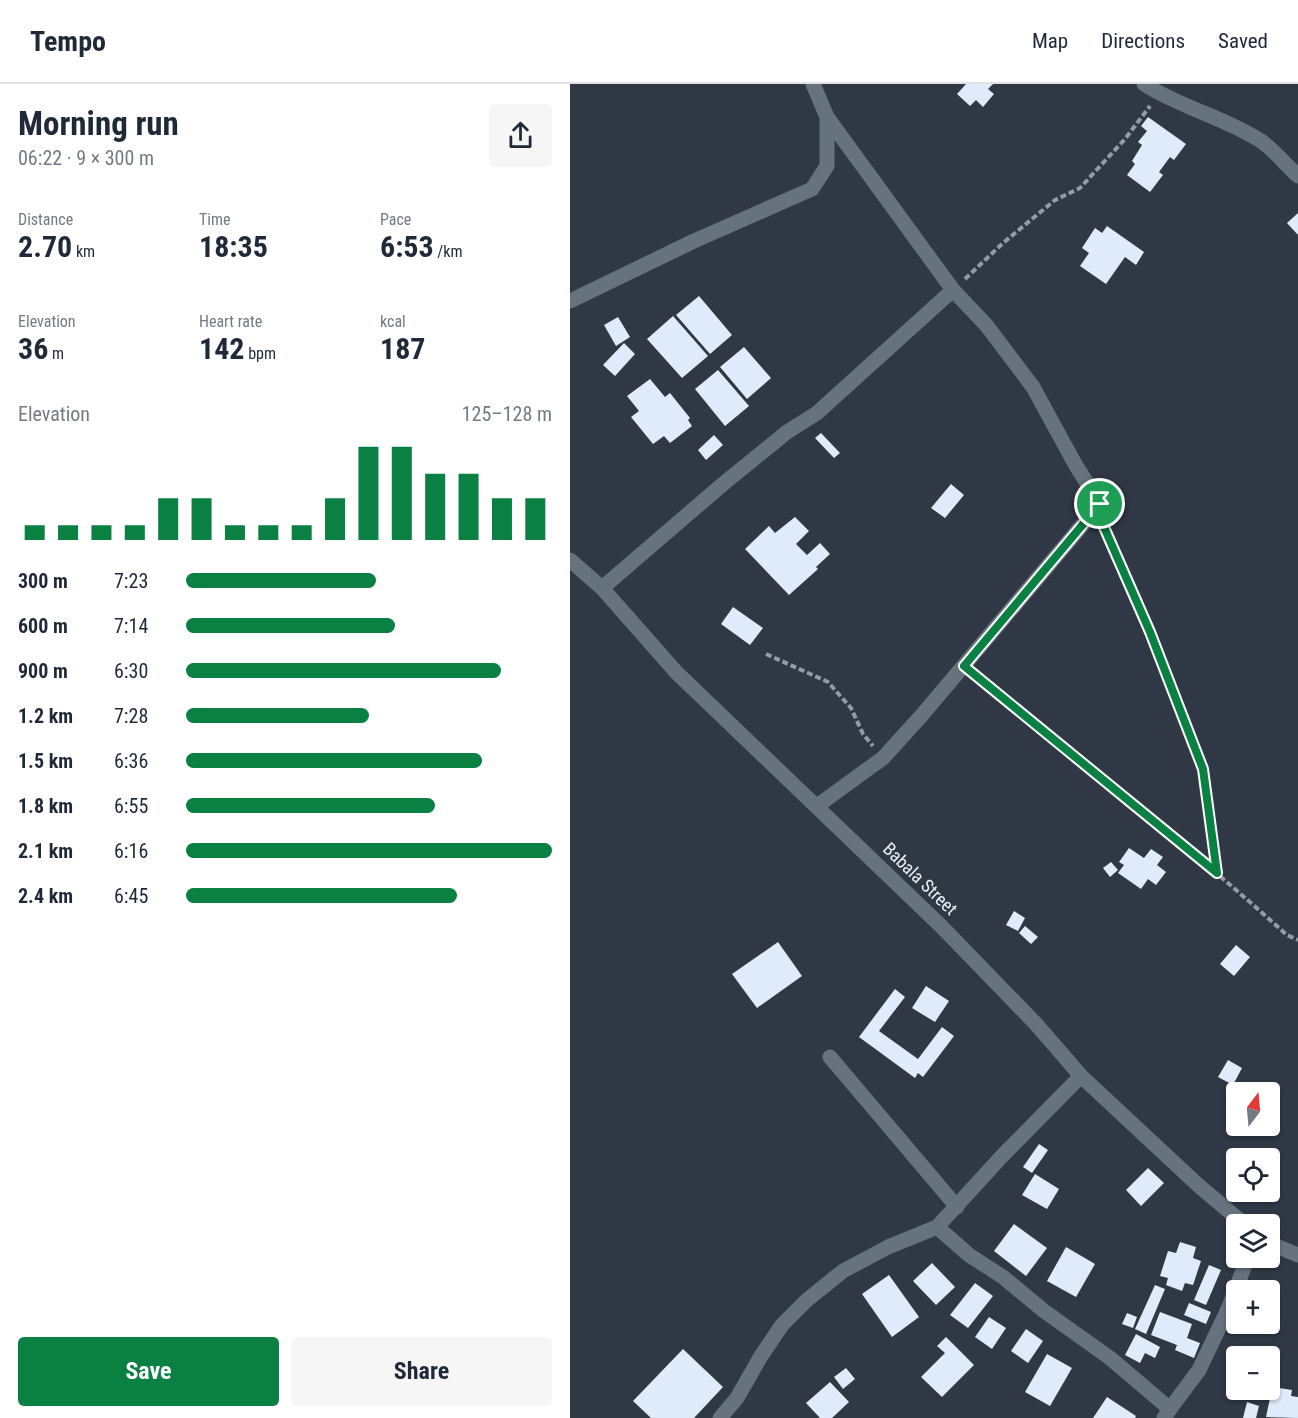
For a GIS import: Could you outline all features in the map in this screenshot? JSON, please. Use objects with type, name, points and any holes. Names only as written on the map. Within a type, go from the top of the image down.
[{"type":"street","points":[[813,84],[827,117],[953,290],[987,326],[1034,387],[1075,464],[1100,504],[964,666],[883,758],[817,806]]},
{"type":"street","points":[[1144,84],[1160,94],[1221,119],[1262,142],[1298,176]]},
{"type":"street","points":[[570,301],[694,241],[812,189],[827,166],[827,117]]},
{"type":"street","points":[[602,588],[723,484],[787,432],[817,413],[953,290]]},
{"type":"street","name":"Babala Street","points":[[570,560],[602,588],[676,672],[942,927],[1036,1024],[1081,1076],[1232,1214]]},
{"type":"street","points":[[830,1057],[957,1207]]},
{"type":"street","points":[[720,1418],[737,1398],[782,1325],[807,1300],[843,1271],[888,1247],[937,1227],[1003,1155],[1081,1076]]},
{"type":"street","points":[[937,1227],[969,1255],[1003,1277],[1044,1311],[1110,1358],[1167,1413],[1199,1370],[1243,1268]]},
{"type":"street","points":[[1280,1248],[1298,1255]]},
{"type":"path","points":[[953,290],[1003,243],[1055,200],[1080,188],[1125,139],[1160,94]]},
{"type":"path","points":[[1100,504],[1100,518],[1158,652],[1203,769],[1217,873]]},
{"type":"path","points":[[766,654],[828,682],[851,708],[863,734],[883,758]]},
{"type":"path","points":[[964,666],[1217,873],[1287,935],[1298,940]]},
{"type":"building","points":[[966,84],[993,84],[988,89],[994,94],[983,107],[976,100],[970,106],[957,94]]},
{"type":"building","points":[[1148,117],[1186,144],[1174,160],[1170,157],[1159,172],[1163,175],[1150,192],[1127,175],[1135,164],[1132,161],[1142,145],[1138,142],[1147,131],[1141,126]]},
{"type":"building","points":[[1298,213],[1298,235],[1287,223]]},
{"type":"building","points":[[1107,226],[1144,252],[1136,265],[1125,257],[1106,284],[1080,266],[1089,253],[1082,248],[1095,228],[1102,233]]},
{"type":"building","points":[[699,296],[732,335],[710,354],[676,315]]},
{"type":"building","points":[[673,316],[708,356],[682,378],[647,339]]},
{"type":"building","points":[[618,317],[630,337],[616,346],[604,325]]},
{"type":"building","points":[[624,343],[635,354],[615,376],[603,365]]},
{"type":"building","points":[[744,347],[771,378],[747,399],[720,367]]},
{"type":"building","points":[[718,370],[749,406],[725,426],[695,389]]},
{"type":"building","points":[[650,379],[665,397],[670,393],[690,418],[688,420],[692,426],[670,443],[664,436],[653,444],[631,417],[639,411],[627,396]]},
{"type":"building","points":[[821,433],[840,453],[834,458],[815,438]]},
{"type":"building","points":[[714,435],[723,445],[706,460],[698,450]]},
{"type":"building","points":[[951,484],[964,495],[945,518],[931,508]]},
{"type":"building","points":[[795,517],[809,531],[796,544],[807,555],[820,543],[830,554],[816,567],[818,569],[789,595],[745,549],[769,526],[775,533]]},
{"type":"building","points":[[733,607],[763,628],[750,645],[721,624]]},
{"type":"building","points":[[1129,848],[1144,858],[1151,849],[1163,857],[1157,865],[1166,872],[1156,885],[1148,879],[1141,889],[1118,873],[1124,865],[1119,862]]},
{"type":"building","points":[[1111,862],[1118,870],[1110,877],[1103,868]]},
{"type":"building","points":[[1014,911],[1025,918],[1018,931],[1006,925]]},
{"type":"building","points":[[1025,926],[1038,937],[1031,944],[1019,933]]},
{"type":"building","points":[[778,942],[802,976],[757,1008],[732,974]]},
{"type":"building","points":[[1236,945],[1250,957],[1234,976],[1220,964]]},
{"type":"building","points":[[926,986],[949,1001],[935,1022],[912,1008]]},
{"type":"building","points":[[895,989],[905,997],[879,1031],[918,1059],[942,1027],[954,1036],[923,1077],[918,1073],[915,1078],[859,1037]]},
{"type":"building","points":[[1228,1060],[1242,1068],[1235,1082],[1227,1082],[1218,1077]]},
{"type":"building","points":[[1039,1144],[1048,1150],[1032,1173],[1023,1167]]},
{"type":"building","points":[[1148,1168],[1164,1183],[1141,1206],[1126,1190]]},
{"type":"building","points":[[1035,1174],[1059,1189],[1047,1209],[1022,1195]]},
{"type":"building","points":[[1014,1224],[1047,1248],[1026,1276],[994,1251]]},
{"type":"building","points":[[1180,1242],[1196,1247],[1193,1258],[1201,1261],[1193,1285],[1185,1283],[1182,1291],[1166,1285],[1168,1278],[1160,1276],[1168,1251],[1176,1253]]},
{"type":"building","points":[[1066,1247],[1095,1264],[1076,1297],[1047,1281]]},
{"type":"building","points":[[932,1263],[955,1287],[936,1305],[913,1281]]},
{"type":"building","points":[[1209,1265],[1221,1270],[1206,1305],[1194,1300]]},
{"type":"building","points":[[889,1275],[919,1317],[892,1337],[862,1294]]},
{"type":"building","points":[[975,1283],[993,1296],[968,1328],[950,1315]]},
{"type":"building","points":[[1155,1285],[1165,1289],[1146,1334],[1135,1329]]},
{"type":"building","points":[[1189,1303],[1211,1312],[1206,1324],[1184,1315]]},
{"type":"building","points":[[1160,1312],[1192,1324],[1187,1338],[1200,1343],[1194,1358],[1175,1350],[1177,1345],[1151,1335]]},
{"type":"building","points":[[1127,1313],[1137,1317],[1133,1328],[1122,1324]]},
{"type":"building","points":[[989,1317],[1006,1328],[992,1349],[975,1337]]},
{"type":"building","points":[[1026,1329],[1043,1341],[1028,1363],[1011,1351]]},
{"type":"building","points":[[1136,1334],[1160,1347],[1155,1358],[1145,1353],[1140,1363],[1125,1355]]},
{"type":"building","points":[[946,1337],[974,1365],[942,1397],[921,1377],[945,1353],[937,1346]]},
{"type":"building","points":[[683,1349],[723,1387],[694,1418],[651,1418],[633,1401]]},
{"type":"building","points":[[1047,1354],[1072,1368],[1050,1406],[1025,1392]]},
{"type":"building","points":[[846,1368],[855,1379],[843,1389],[834,1377]]},
{"type":"building","points":[[830,1382],[849,1402],[832,1418],[820,1418],[806,1403]]},
{"type":"building","points":[[1280,1388],[1292,1390],[1291,1396],[1298,1397],[1298,1418],[1266,1417],[1270,1400],[1280,1400]]},
{"type":"building","points":[[1107,1397],[1136,1416],[1135,1418],[1093,1418]]},
{"type":"building","points":[[1247,1402],[1259,1406],[1256,1418],[1243,1418]]},
{"type":"route","points":[[1100,504],[1100,518],[1150,632],[1203,769],[1217,873],[964,666],[1100,504]]}]
